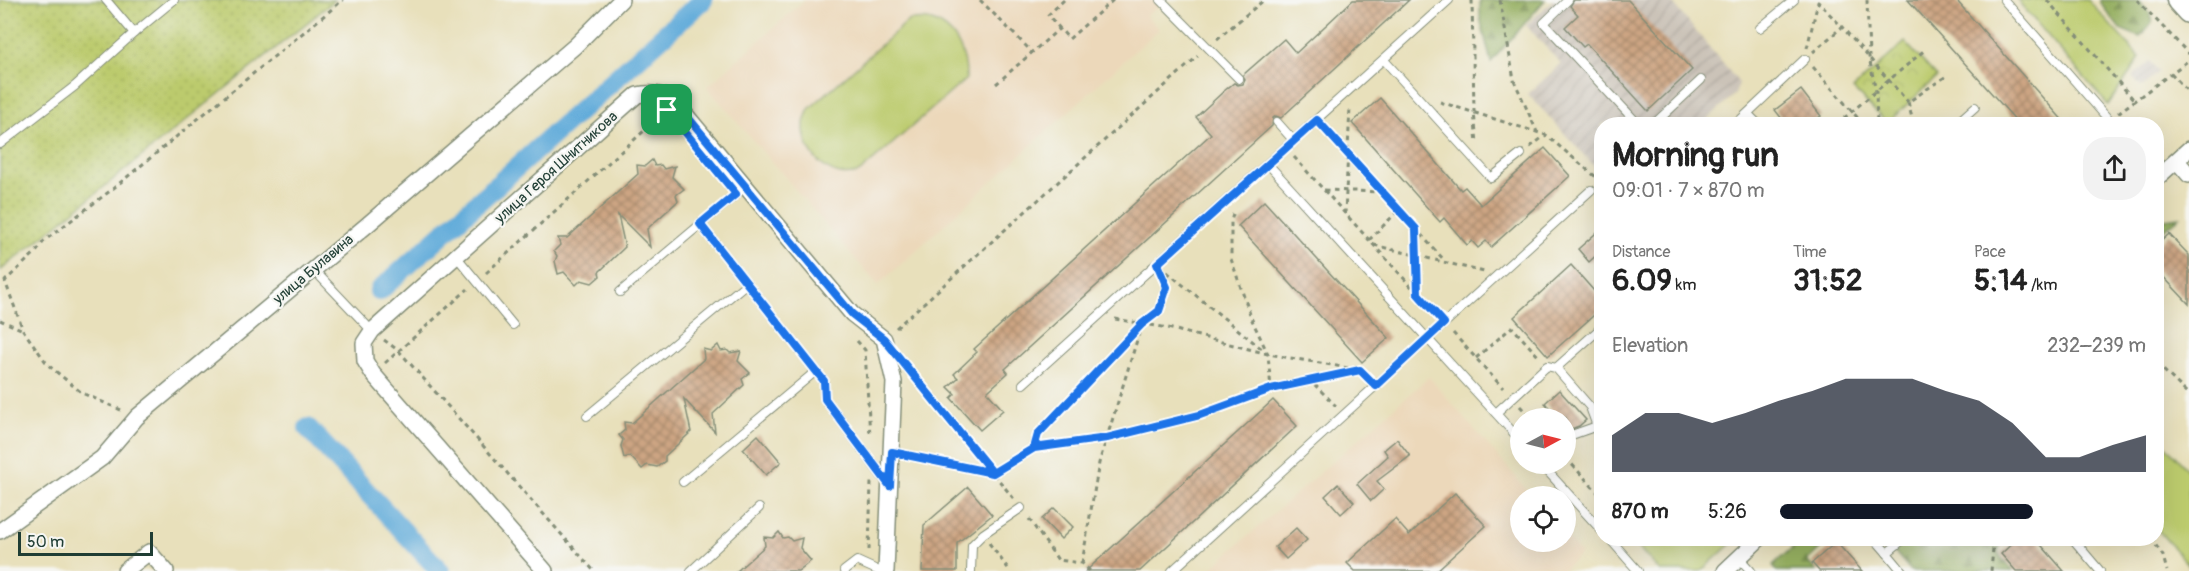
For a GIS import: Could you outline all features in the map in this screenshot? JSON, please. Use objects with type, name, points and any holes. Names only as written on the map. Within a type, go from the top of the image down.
[{"type":"main road","points":[[2179,0],[2189,11]]},
{"type":"street","name":"улица Булавина","points":[[0,531],[102,458],[137,417],[366,226],[575,46],[621,0]]},
{"type":"street","name":"улица Героя Шнитникова","points":[[372,331],[637,95],[651,92],[664,95],[676,103],[852,314],[884,339]]},
{"type":"street","points":[[2164,172],[2189,149]]},
{"type":"street","points":[[2176,161],[2189,175]]},
{"type":"street","points":[[372,331],[364,343],[365,361],[373,374],[545,571]]},
{"type":"street","points":[[884,339],[894,382],[886,571]]},
{"type":"street","points":[[1725,571],[1752,546]]},
{"type":"street","points":[[125,571],[149,552],[166,571]]},
{"type":"lane","points":[[106,0],[134,33]]},
{"type":"lane","points":[[0,144],[75,86],[174,0]]},
{"type":"lane","points":[[1161,0],[1239,79]]},
{"type":"lane","points":[[1023,384],[1449,0]]},
{"type":"lane","points":[[1568,0],[1544,23],[1631,117]]},
{"type":"lane","points":[[1761,28],[1794,0]]},
{"type":"lane","points":[[2004,0],[2104,117]]},
{"type":"lane","points":[[1744,117],[1807,58]]},
{"type":"lane","points":[[1384,60],[1491,178],[1521,154]]},
{"type":"lane","points":[[1661,117],[1701,80]]},
{"type":"lane","points":[[1964,117],[1975,107]]},
{"type":"lane","points":[[1748,114],[1751,117]]},
{"type":"lane","points":[[1277,122],[1294,141]]},
{"type":"lane","points":[[1268,164],[1510,429]]},
{"type":"lane","points":[[620,292],[746,186]]},
{"type":"lane","points":[[1172,571],[1591,190]]},
{"type":"lane","points":[[700,224],[824,381],[825,399],[890,486]]},
{"type":"lane","points":[[456,256],[513,325]]},
{"type":"lane","points":[[313,269],[372,331]]},
{"type":"lane","points":[[587,416],[747,283]]},
{"type":"lane","points":[[1496,413],[1594,333]]},
{"type":"lane","points":[[1552,367],[1590,407],[1594,416]]},
{"type":"lane","points":[[683,482],[816,371]]},
{"type":"lane","points":[[1576,435],[1594,430]]},
{"type":"lane","points":[[1550,474],[1594,522]]},
{"type":"lane","points":[[691,571],[759,508]]},
{"type":"lane","points":[[971,571],[972,545],[983,534],[1021,508]]},
{"type":"lane","points":[[1616,546],[1638,571]]},
{"type":"lane","points":[[1881,546],[1902,571]]},
{"type":"lane","points":[[1887,553],[1895,546]]},
{"type":"lane","points":[[2079,546],[2100,571]]},
{"type":"lane","points":[[1739,558],[1751,571]]},
{"type":"lane","points":[[844,571],[857,561],[879,571]]},
{"type":"path","points":[[137,417],[82,393],[48,365],[23,330],[2,282],[38,251],[44,241],[119,183],[343,0]]},
{"type":"path","points":[[980,0],[1032,52]]},
{"type":"path","points":[[1064,0],[1048,15],[1070,39],[1113,0]]},
{"type":"path","points":[[884,339],[1207,48],[1264,0]]},
{"type":"path","points":[[1472,0],[1474,112],[1480,166]]},
{"type":"path","points":[[1500,0],[1514,80],[1537,132]]},
{"type":"path","points":[[1867,0],[1869,57],[1876,92],[1878,117]]},
{"type":"path","points":[[2047,0],[2134,100]]},
{"type":"path","points":[[2137,0],[2189,54]]},
{"type":"path","points":[[1807,58],[1818,2],[1908,102],[1912,117]]},
{"type":"path","points":[[1807,58],[1842,27]]},
{"type":"path","points":[[996,84],[1060,28]]},
{"type":"path","points":[[1845,117],[1926,49]]},
{"type":"path","points":[[1807,58],[1857,117]]},
{"type":"path","points":[[2116,117],[2134,100],[2189,60]]},
{"type":"path","points":[[2171,73],[2189,93]]},
{"type":"path","points":[[1908,102],[1948,75]]},
{"type":"path","points":[[1345,213],[1351,89]]},
{"type":"path","points":[[1415,94],[1546,135],[1594,175]]},
{"type":"path","points":[[373,374],[676,103]]},
{"type":"path","points":[[1317,120],[1445,261]]},
{"type":"path","points":[[1521,154],[1546,135]]},
{"type":"path","points":[[1286,148],[1522,408]]},
{"type":"path","points":[[1324,190],[1382,192]]},
{"type":"path","points":[[1238,191],[1231,221],[1231,259],[1252,320],[1268,354],[1271,389]]},
{"type":"path","points":[[1369,240],[1399,210]]},
{"type":"path","points":[[1416,229],[1418,294]]},
{"type":"path","points":[[1374,245],[1497,275]]},
{"type":"path","points":[[1157,264],[1268,354]]},
{"type":"path","points":[[1034,448],[1038,434],[1142,324],[1159,311],[1167,287],[1157,264]]},
{"type":"path","points":[[1099,316],[1168,328],[1268,354],[1360,370],[1376,386]]},
{"type":"path","points":[[0,320],[23,330]]},
{"type":"path","points":[[1082,563],[1099,463],[1142,324]]},
{"type":"path","points":[[1476,358],[1512,327],[1552,367]]},
{"type":"path","points":[[372,331],[399,351],[594,571]]},
{"type":"path","points":[[857,341],[865,350],[871,462],[868,566]]},
{"type":"path","points":[[905,364],[1021,508],[1058,560],[1082,563],[1090,571]]},
{"type":"path","points":[[892,452],[993,473],[1034,448],[1107,438],[1200,415],[1271,389],[1360,370]]},
{"type":"path","points":[[2164,370],[2189,395]]},
{"type":"path","points":[[1312,382],[1344,415]]},
{"type":"path","points":[[1576,469],[1594,488]]},
{"type":"path","points":[[983,534],[1010,571]]},
{"type":"path","points":[[1991,571],[1993,546]]},
{"type":"path","points":[[2156,546],[2163,556],[2167,571]]},
{"type":"shaded area","points":[[805,0],[1166,0],[1146,16],[1159,29],[878,285],[707,87]]},
{"type":"shaded area","points":[[1553,0],[1670,0],[1739,83],[1735,94],[1710,117],[1594,117],[1594,166],[1528,94],[1561,64],[1526,25]]},
{"type":"shaded area","points":[[2150,61],[2159,72],[2142,87],[2132,77]]},
{"type":"shaded area","points":[[1429,377],[1510,471],[1510,474],[1513,474],[1523,486],[1510,486],[1510,552],[1576,552],[1576,548],[1581,554],[1562,571],[1208,571]]},
{"type":"green space","points":[[0,0],[335,0],[0,271]]},
{"type":"green space","points":[[1480,0],[1545,0],[1491,62],[1480,18]]},
{"type":"green space","points":[[2017,0],[2088,0],[2140,58],[2108,105]]},
{"type":"green space","points":[[2100,0],[2139,0],[2149,12],[2152,22],[2140,37],[2120,29]]},
{"type":"green space","points":[[909,20],[928,20],[937,23],[952,35],[962,51],[966,79],[860,172],[839,174],[830,170],[814,157],[805,138],[804,123],[809,109]]},
{"type":"green space","points":[[1905,42],[1937,77],[1894,117],[1881,117],[1853,89]]},
{"type":"green space","points":[[2180,217],[2164,230],[2164,219]]},
{"type":"green space","points":[[2164,443],[2189,472],[2189,566],[2164,537]]},
{"type":"green space","points":[[1728,546],[1701,571],[1660,571],[1638,547]]},
{"type":"green space","points":[[1794,546],[1823,546],[1807,561],[1816,571],[1777,571],[1773,565]]},
{"type":"green space","points":[[1890,546],[2000,546],[1998,554],[2013,571],[1911,571]]},
{"type":"building","points":[[1353,0],[1409,0],[1281,118],[1276,116],[1273,118],[1272,126],[1005,369],[1008,373],[987,392],[1003,410],[980,430],[951,398],[955,394],[948,387],[958,378],[954,374],[977,352],[974,349],[1211,134],[1196,117],[1224,91],[1234,83],[1243,84],[1245,80],[1243,75],[1284,39],[1296,53]]},
{"type":"building","points":[[1574,0],[1628,0],[1692,70],[1648,111],[1587,44],[1583,47],[1565,27],[1578,15],[1570,6]]},
{"type":"building","points":[[1908,0],[1956,0],[2060,117],[2013,117]]},
{"type":"building","points":[[1801,90],[1821,116],[1780,117],[1775,110]]},
{"type":"building","points":[[1380,98],[1461,190],[1465,187],[1481,205],[1545,148],[1570,176],[1491,247],[1486,241],[1478,248],[1472,241],[1467,245],[1444,218],[1440,222],[1352,123]]},
{"type":"building","points":[[652,160],[655,166],[661,165],[664,169],[675,166],[672,177],[684,189],[676,195],[678,201],[647,229],[650,247],[618,215],[625,247],[599,272],[600,276],[592,283],[581,280],[576,285],[564,272],[558,274],[555,261],[557,256],[554,251],[560,245],[558,238],[567,238],[638,174],[637,165],[645,166]]},
{"type":"building","points":[[1264,201],[1389,338],[1362,362],[1238,226]]},
{"type":"building","points":[[2169,234],[2189,255],[2189,304],[2164,277],[2164,239]]},
{"type":"building","points":[[1594,235],[1594,257],[1589,262],[1578,249]]},
{"type":"building","points":[[1571,265],[1594,291],[1594,315],[1548,356],[1514,317]]},
{"type":"building","points":[[718,345],[721,351],[727,350],[730,353],[741,351],[738,361],[750,373],[742,379],[744,385],[713,414],[715,432],[684,399],[691,432],[665,456],[665,461],[657,467],[647,465],[642,469],[630,456],[624,458],[621,446],[623,440],[619,435],[625,430],[624,422],[632,423],[704,359],[703,349],[711,351]]},
{"type":"building","points":[[1559,390],[1575,408],[1550,408],[1545,403]]},
{"type":"building","points":[[1273,400],[1297,426],[1140,571],[1086,571]]},
{"type":"building","points":[[1576,409],[1586,420],[1576,427]]},
{"type":"building","points":[[758,435],[781,462],[766,475],[743,449]]},
{"type":"building","points":[[1397,439],[1410,456],[1377,481],[1384,489],[1371,501],[1357,484],[1388,456],[1384,450]]},
{"type":"building","points":[[1338,484],[1354,502],[1341,514],[1325,496]]},
{"type":"building","points":[[968,487],[992,515],[957,543],[957,571],[922,571],[924,525]]},
{"type":"building","points":[[1455,493],[1486,526],[1436,571],[1355,571],[1347,563],[1395,519],[1409,535]]},
{"type":"building","points":[[1054,508],[1073,527],[1061,539],[1042,519]]},
{"type":"building","points":[[1296,528],[1307,540],[1286,559],[1275,547]]},
{"type":"building","points":[[779,532],[783,538],[788,537],[792,541],[802,538],[800,548],[811,561],[798,571],[737,571],[765,546],[764,537],[773,538]]},
{"type":"building","points":[[1831,546],[1840,546],[1862,571],[1819,571],[1812,563]]},
{"type":"building","points":[[2010,546],[2042,546],[2064,571],[2016,571],[2001,554]]},
{"type":"waterway","points":[[379,291],[703,0]]},
{"type":"waterway","points":[[308,428],[440,571]]},
{"type":"route","points":[[667,110],[676,103],[852,314],[884,339],[993,473],[1034,448],[1038,434],[1142,324],[1159,311],[1167,287],[1157,264],[1317,120],[1416,229],[1418,294],[1444,323],[1376,386],[1360,370],[1271,389],[1200,415],[1107,438],[1034,448],[993,473],[892,452],[890,486],[825,399],[824,381],[700,224],[736,194],[667,110]]}]
